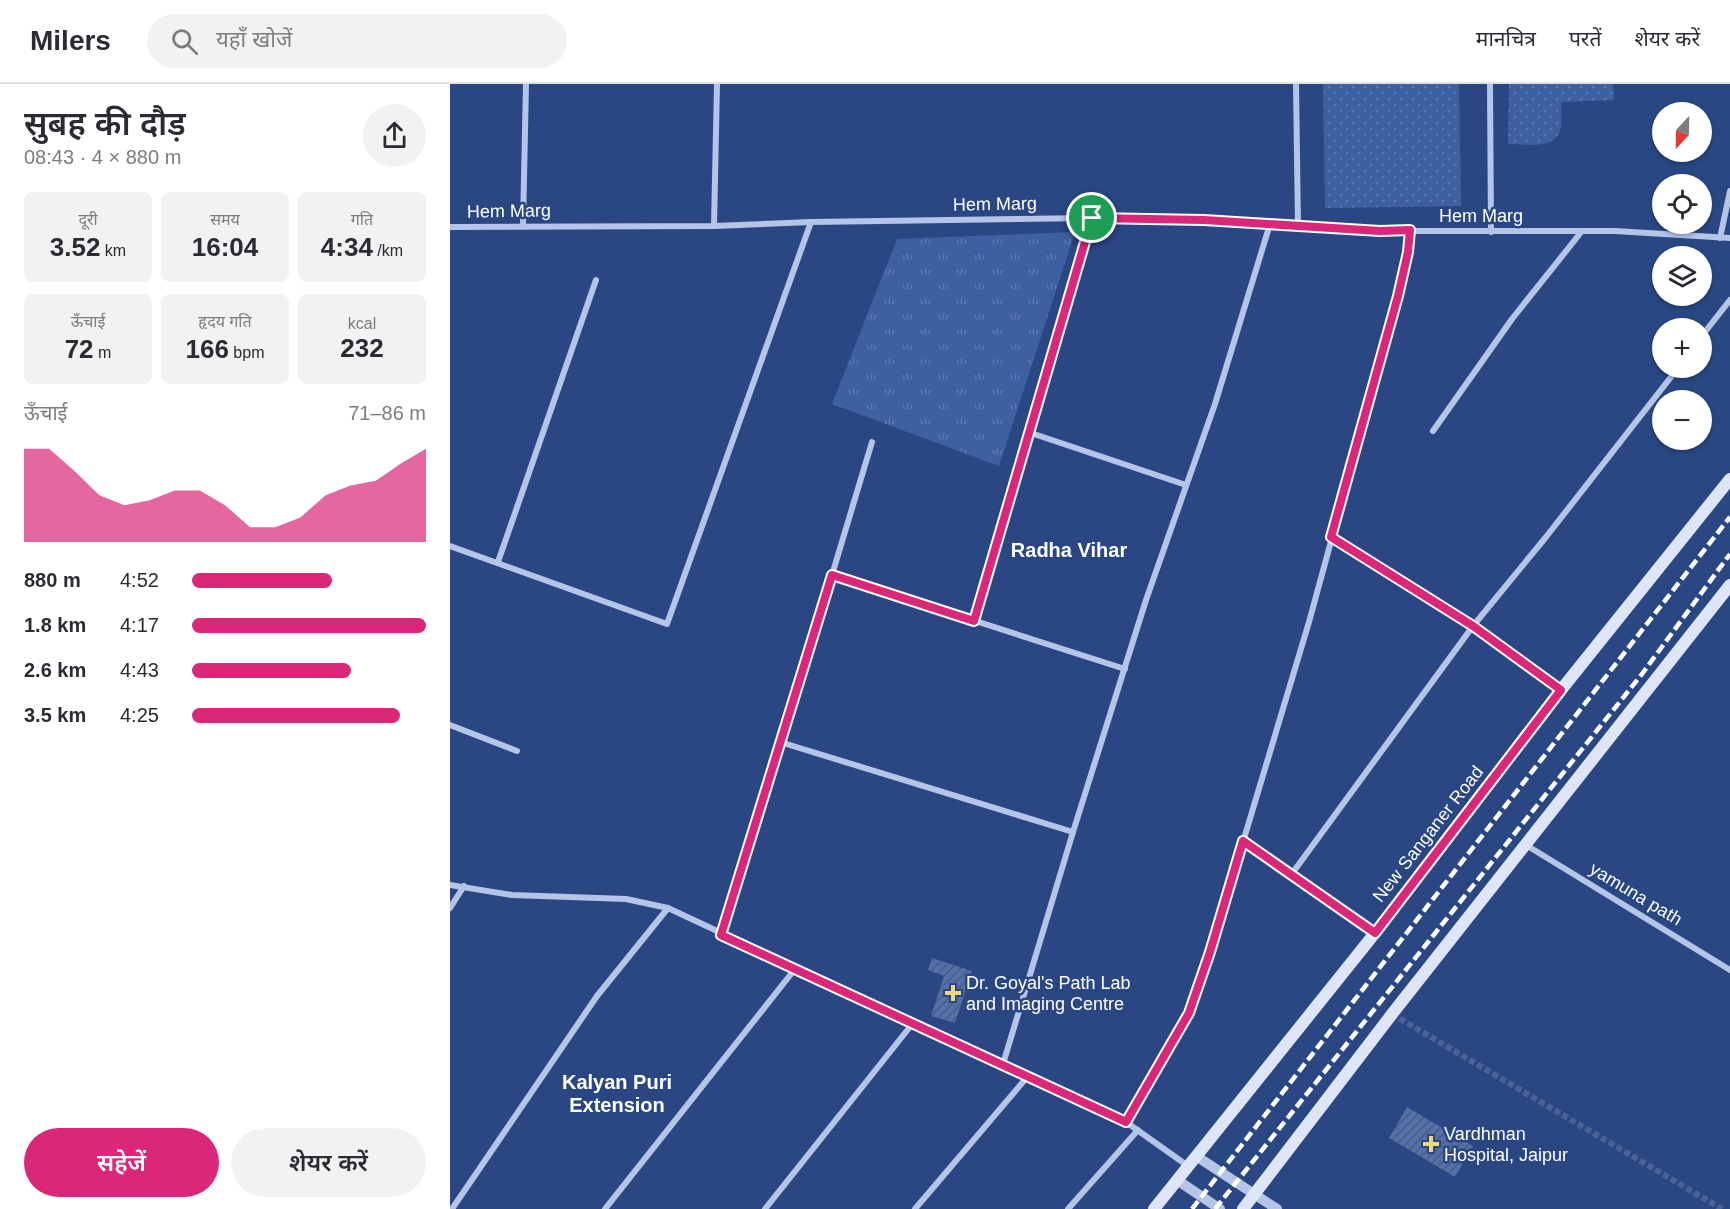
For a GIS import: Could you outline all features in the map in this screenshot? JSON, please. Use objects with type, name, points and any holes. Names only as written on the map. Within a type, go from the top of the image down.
[{"type":"main road","name":"New Sanganer Road","points":[[1154,1209],[1375,933],[1561,690],[1730,479]]},
{"type":"main road","points":[[1244,1209],[1392,1014],[1730,585]]},
{"type":"street","points":[[523,225],[526,84]]},
{"type":"street","points":[[714,226],[717,84]]},
{"type":"street","points":[[1296,84],[1298,226]]},
{"type":"street","points":[[1490,84],[1491,232]]},
{"type":"street","points":[[1720,238],[1730,191]]},
{"type":"street","points":[[974,621],[1092,218]]},
{"type":"street","name":"Hem Marg","points":[[450,227],[714,226],[811,222],[1092,218],[1204,220],[1380,231],[1615,231],[1730,238]]},
{"type":"street","points":[[450,546],[667,624],[811,222]]},
{"type":"street","points":[[1003,1064],[1073,832],[1186,485],[1215,404],[1270,224]]},
{"type":"street","points":[[1126,1122],[1189,1013],[1210,952],[1309,622],[1398,296],[1408,252],[1410,230]]},
{"type":"street","points":[[1432,430],[1512,320],[1582,231]]},
{"type":"street","points":[[498,562],[596,280]]},
{"type":"street","points":[[1712,324],[1730,300]]},
{"type":"street","points":[[1291,875],[1473,626],[1670,378]]},
{"type":"street","points":[[1028,432],[1186,485]]},
{"type":"street","points":[[721,935],[873,442]]},
{"type":"street","points":[[1331,537],[1473,626],[1561,690]]},
{"type":"street","points":[[832,575],[1125,669]]},
{"type":"street","points":[[450,725],[517,751]]},
{"type":"street","points":[[780,742],[1073,832]]},
{"type":"street","points":[[1243,841],[1375,933]]},
{"type":"street","name":"yamuna path","points":[[1526,845],[1730,970]]},
{"type":"street","points":[[450,885],[512,895],[626,899],[668,908],[721,935],[1126,1122],[1277,1209]]},
{"type":"street","points":[[450,908],[464,886]]},
{"type":"street","points":[[452,1209],[597,996],[668,908]]},
{"type":"street","points":[[606,1209],[795,969]]},
{"type":"street","points":[[765,1209],[913,1023]]},
{"type":"street","points":[[915,1209],[1028,1076]]},
{"type":"street","points":[[1068,1209],[1138,1130]]},
{"type":"street","points":[[1177,1180],[1220,1209]]},
{"type":"green space","points":[[1323,84],[1459,84],[1461,206],[1325,208]]},
{"type":"green space","points":[[1509,84],[1613,84],[1614,100],[1561,102],[1561,126],[1559,134],[1554,139],[1548,143],[1532,145],[1508,144]]},
{"type":"green space","points":[[1075,232],[999,466],[832,404],[897,239]]},
{"type":"building","points":[[932,958],[972,971],[955,1023],[931,1016],[944,976],[928,970]]},
{"type":"building","points":[[1407,1107],[1473,1146],[1455,1177],[1389,1138]]},
{"type":"tunnel","points":[[1392,1014],[1722,1209]]},
{"type":"railway","points":[[1192,1209],[1730,517]]},
{"type":"railway","points":[[1215,1209],[1642,674],[1730,554]]},
{"type":"place","name":"Dr. Goyal's Path Lab and Imaging Centre","points":[[953,993]]},
{"type":"place","name":"Vardhman Hospital, Jaipur","points":[[1431,1144]]},
{"type":"district","name":"Radha Vihar","points":[[1069,550]]},
{"type":"district","name":"Kalyan Puri Extension","points":[[617,1094]]},
{"type":"route","points":[[1092,218],[1204,220],[1380,231],[1410,230],[1408,252],[1398,296],[1331,537],[1473,626],[1561,690],[1375,933],[1243,841],[1189,1013],[1126,1122],[721,935],[832,575],[974,621],[1092,218]]}]
